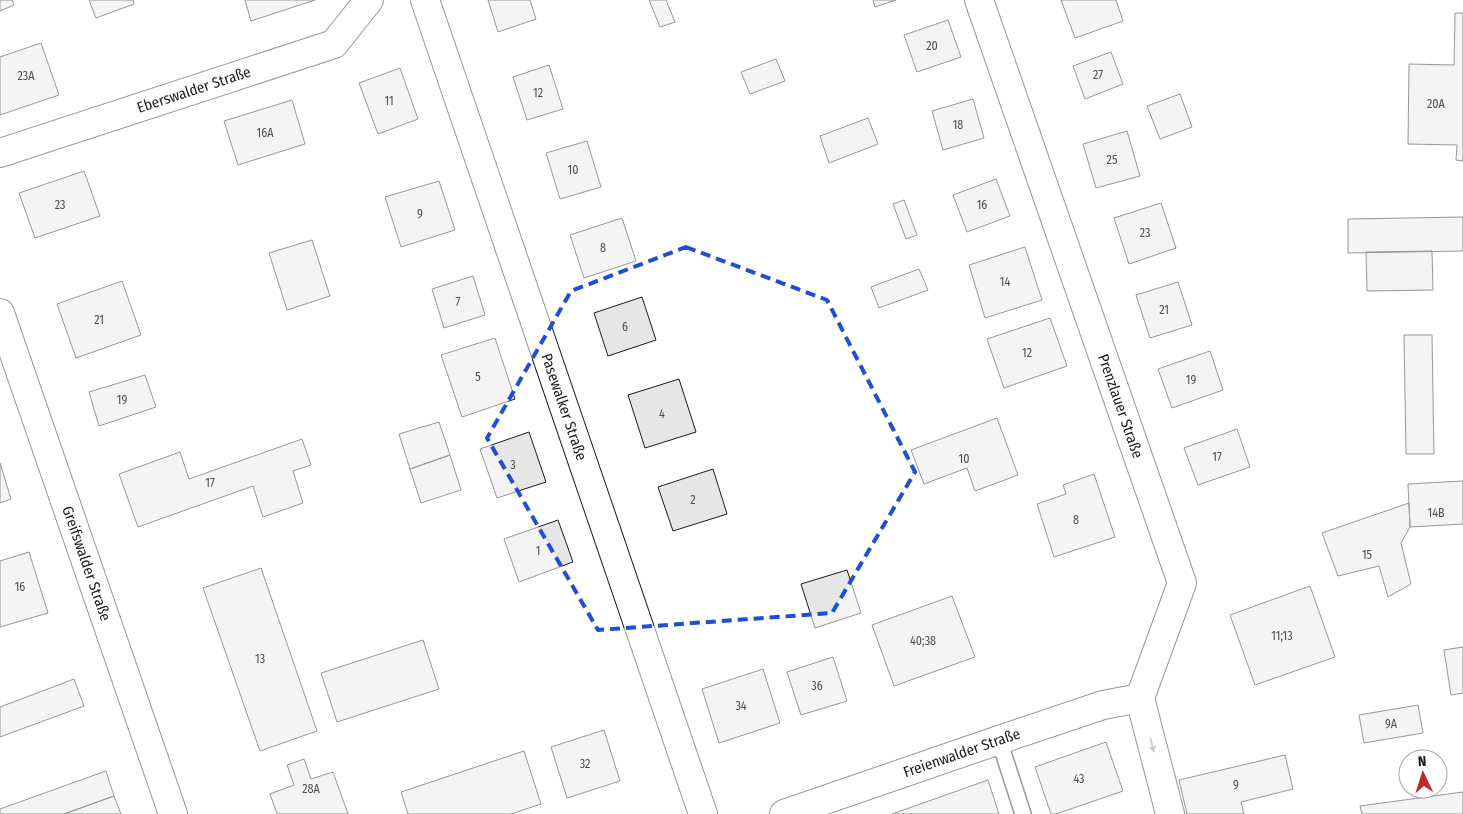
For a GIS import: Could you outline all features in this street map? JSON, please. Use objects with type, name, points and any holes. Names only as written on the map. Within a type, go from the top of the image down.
[{"type":"street","name":"Eberswalder Straße","points":[[0,154],[334,44],[369,0]]},
{"type":"street","name":"Pasewalker Straße","points":[[424,0],[703,814]]},
{"type":"street","name":"Prenzlauer Straße","points":[[979,0],[1182,583],[1140,698]]},
{"type":"street","name":"Greifswalder Straße","points":[[0,312],[173,814]]},
{"type":"street","name":"Freienwalder Straße","points":[[784,814],[1103,705],[1140,698]]},
{"type":"street","points":[[1140,698],[1170,814]]},
{"type":"lane","points":[[999,740],[1022,814]]},
{"type":"highlighted area","points":[[686,247],[827,300],[915,472],[832,613],[598,630],[487,438],[571,291]]},
{"type":"building","points":[[0,0],[12,0],[14,5],[0,11]]},
{"type":"building","points":[[89,0],[133,0],[134,4],[96,18]]},
{"type":"building","points":[[245,0],[315,0],[251,21]]},
{"type":"building","points":[[488,0],[530,0],[536,19],[498,32]]},
{"type":"building","points":[[649,0],[666,0],[675,22],[660,27]]},
{"type":"building","points":[[873,0],[896,0],[875,7]]},
{"type":"building","points":[[1061,0],[1116,0],[1123,21],[1075,38]]},
{"type":"building","points":[[1455,13],[1463,13],[1463,161],[1456,160],[1457,145],[1408,144],[1409,64],[1454,65]]},
{"type":"building","points":[[948,20],[961,57],[917,72],[904,35]]},
{"type":"building","points":[[41,43],[59,95],[0,115],[0,57]]},
{"type":"building","points":[[1111,52],[1123,84],[1085,99],[1073,66]]},
{"type":"building","points":[[776,59],[785,81],[750,94],[741,72]]},
{"type":"building","points":[[549,65],[563,109],[527,120],[513,77]]},
{"type":"building","points":[[400,68],[418,119],[378,134],[359,83]]},
{"type":"building","points":[[1180,94],[1192,127],[1160,139],[1147,106]]},
{"type":"building","points":[[973,99],[984,138],[943,150],[932,111]]},
{"type":"building","points":[[292,100],[305,144],[238,165],[224,121]]},
{"type":"building","points":[[868,118],[878,144],[829,163],[820,136]]},
{"type":"building","points":[[1127,131],[1140,176],[1096,188],[1083,144]]},
{"type":"building","points":[[587,141],[601,187],[560,199],[546,153]]},
{"type":"building","points":[[84,171],[100,216],[35,238],[19,193]]},
{"type":"building","points":[[996,179],[1010,216],[967,232],[953,195]]},
{"type":"building","points":[[439,181],[455,230],[401,247],[385,197]]},
{"type":"building","points":[[904,200],[917,235],[906,239],[893,204]]},
{"type":"building","points":[[1161,203],[1176,248],[1129,264],[1114,218]]},
{"type":"building","points":[[1463,217],[1463,251],[1348,253],[1348,219]]},
{"type":"building","points":[[622,218],[636,261],[584,278],[570,235]]},
{"type":"building","points":[[312,240],[330,296],[287,310],[269,253]]},
{"type":"building","points":[[1025,247],[1042,300],[985,318],[969,265]]},
{"type":"building","points":[[1432,251],[1433,290],[1367,291],[1366,252]]},
{"type":"building","points":[[919,269],[928,290],[879,308],[871,287]]},
{"type":"building","points":[[473,276],[485,315],[444,328],[432,289]]},
{"type":"building","points":[[122,281],[141,335],[76,358],[57,304]]},
{"type":"building","points":[[1178,282],[1192,325],[1150,338],[1136,295]]},
{"type":"building","points":[[642,297],[656,340],[608,356],[594,313]]},
{"type":"building","points":[[1050,318],[1067,366],[1004,388],[987,339]]},
{"type":"building","points":[[1404,335],[1432,335],[1434,454],[1406,454]]},
{"type":"building","points":[[495,338],[515,399],[462,417],[441,355]]},
{"type":"building","points":[[1210,351],[1223,390],[1172,408],[1158,369]]},
{"type":"building","points":[[145,375],[156,407],[99,426],[89,392]]},
{"type":"building","points":[[679,379],[696,432],[645,448],[628,395]]},
{"type":"building","points":[[997,418],[1018,475],[975,491],[967,468],[924,484],[911,450]]},
{"type":"building","points":[[439,422],[450,455],[410,469],[399,434]]},
{"type":"building","points":[[1237,429],[1250,467],[1198,485],[1184,448]]},
{"type":"building","points":[[529,432],[546,482],[497,498],[480,449]]},
{"type":"building","points":[[302,439],[311,465],[293,471],[303,503],[263,517],[253,486],[138,527],[119,474],[180,452],[189,479]]},
{"type":"building","points":[[450,455],[461,490],[421,503],[410,469]]},
{"type":"building","points":[[0,463],[11,499],[0,503]]},
{"type":"building","points":[[713,469],[727,514],[673,531],[658,487]]},
{"type":"building","points":[[1094,474],[1115,537],[1054,557],[1037,504],[1066,494],[1063,485]]},
{"type":"building","points":[[1463,481],[1463,524],[1410,527],[1408,484]]},
{"type":"building","points":[[1409,503],[1410,527],[1401,543],[1411,584],[1388,597],[1379,566],[1338,576],[1322,533]]},
{"type":"building","points":[[558,520],[573,562],[519,582],[504,539]]},
{"type":"building","points":[[29,552],[48,613],[0,627],[0,561]]},
{"type":"building","points":[[261,568],[317,731],[260,751],[203,588]]},
{"type":"building","points":[[847,570],[861,613],[815,628],[801,584]]},
{"type":"building","points":[[1310,586],[1335,657],[1255,685],[1230,615]]},
{"type":"building","points":[[952,596],[975,657],[894,686],[872,625]]},
{"type":"building","points":[[423,640],[439,689],[337,722],[321,673]]},
{"type":"building","points":[[1463,647],[1463,693],[1451,695],[1444,650]]},
{"type":"building","points":[[833,657],[847,701],[801,715],[787,672]]},
{"type":"building","points":[[763,669],[780,723],[719,743],[702,689]]},
{"type":"building","points":[[74,679],[84,706],[0,737],[0,707]]},
{"type":"building","points":[[1418,705],[1423,733],[1364,743],[1359,715]]},
{"type":"building","points":[[604,730],[620,781],[567,798],[551,747]]},
{"type":"building","points":[[1106,742],[1123,791],[1056,814],[1051,814],[1035,767]]},
{"type":"building","points":[[524,751],[541,804],[511,814],[408,814],[401,792]]},
{"type":"building","points":[[1285,755],[1293,789],[1241,802],[1244,814],[1187,814],[1179,780]]},
{"type":"building","points":[[304,759],[311,779],[333,772],[348,814],[277,814],[270,794],[294,785],[287,765]]},
{"type":"building","points":[[106,771],[114,796],[64,814],[0,814],[0,809]]},
{"type":"building","points":[[988,780],[999,814],[892,814]]},
{"type":"building","points":[[1463,792],[1463,814],[1362,814],[1360,806],[1412,799],[1448,799],[1448,794]]},
{"type":"building","points":[[114,796],[121,814],[64,814]]}]
